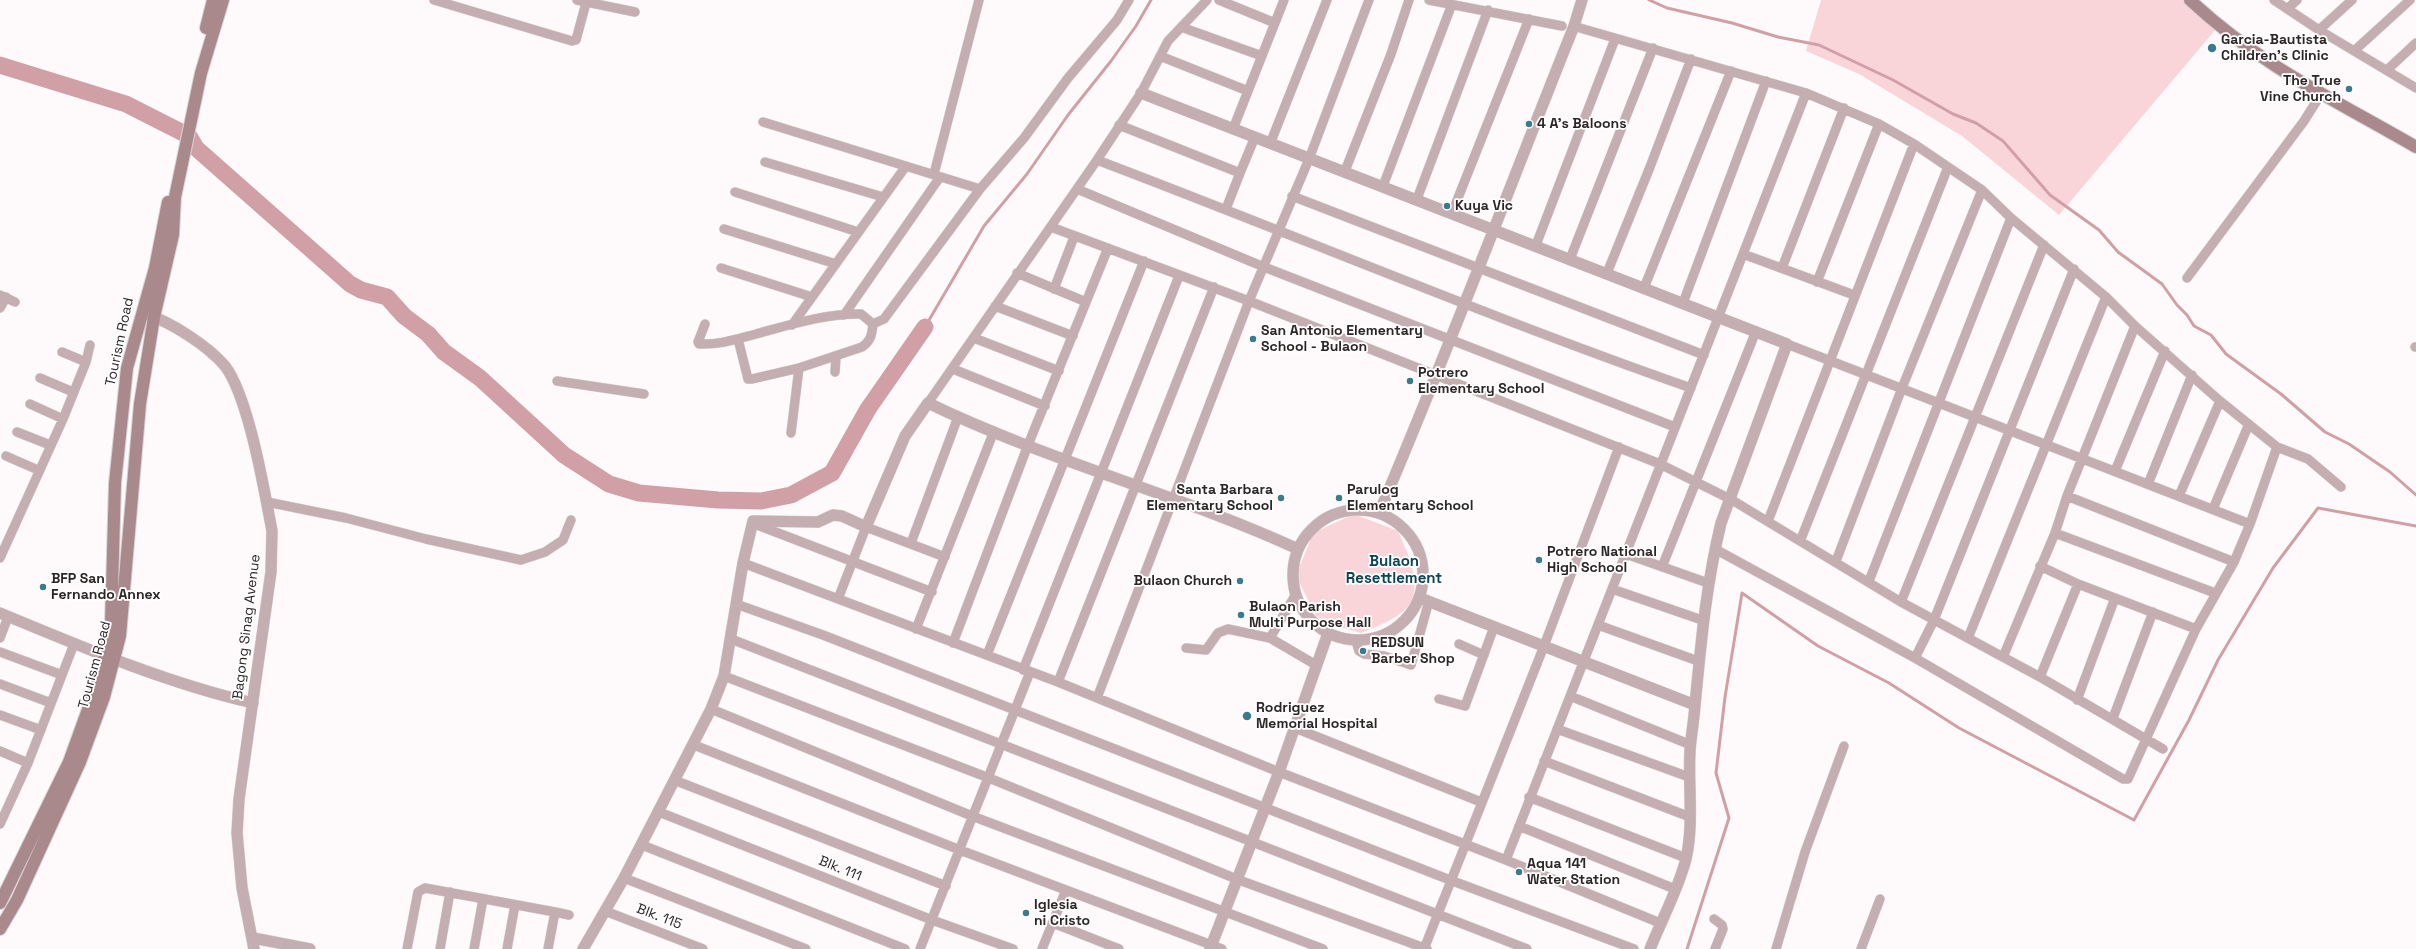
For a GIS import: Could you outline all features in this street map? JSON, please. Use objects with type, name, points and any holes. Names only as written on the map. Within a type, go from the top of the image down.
[{"type":"main road","points":[[172,196],[213,0]]},
{"type":"main road","points":[[196,82],[222,0]]},
{"type":"main road","points":[[2190,0],[2244,47],[2321,94],[2416,148]]},
{"type":"main road","name":"Tourism Road","points":[[0,930],[17,900],[80,762],[104,697],[110,658],[115,483],[127,368],[141,312],[155,268],[172,196]]},
{"type":"main road","name":"Tourism Road","points":[[0,904],[69,762],[95,690],[110,658],[124,617],[127,538],[140,404],[154,316],[173,235],[172,196]]},
{"type":"street","points":[[434,0],[572,42],[576,40],[582,1],[635,12]]},
{"type":"street","points":[[844,315],[937,176],[979,0]]},
{"type":"street","points":[[873,324],[888,314],[922,264],[980,189],[1024,138],[1068,78],[1117,20],[1129,0]]},
{"type":"street","points":[[838,599],[866,527],[906,436],[1017,273],[1097,160],[1141,93],[1168,41],[1207,0]]},
{"type":"street","points":[[1219,0],[1275,23]]},
{"type":"street","points":[[1233,129],[1284,0]]},
{"type":"street","points":[[1270,144],[1327,0]]},
{"type":"street","points":[[1097,698],[1249,301],[1292,196],[1309,159],[1369,0]]},
{"type":"street","points":[[1345,171],[1391,54],[1409,0]]},
{"type":"street","points":[[1429,0],[1488,10],[1562,26]]},
{"type":"street","points":[[2274,0],[2319,30],[2416,88]]},
{"type":"street","points":[[2287,8],[2296,0]]},
{"type":"street","points":[[2319,30],[2352,0]]},
{"type":"street","points":[[2354,51],[2410,0]]},
{"type":"street","points":[[1379,513],[1437,377],[1478,267],[1571,33],[1581,3]]},
{"type":"street","points":[[1383,186],[1452,4]]},
{"type":"street","points":[[1417,199],[1488,10]]},
{"type":"street","points":[[1452,213],[1529,19]]},
{"type":"street","points":[[1181,27],[1262,56]]},
{"type":"street","points":[[1580,28],[1615,39],[1731,70],[1806,93],[1879,124],[1914,144],[1982,190],[2011,218],[2074,268],[2106,296],[2135,326],[2220,401],[2277,447],[2308,459],[2341,487]]},
{"type":"street","points":[[1536,245],[1615,39]]},
{"type":"street","points":[[2387,70],[2416,42]]},
{"type":"street","points":[[1570,258],[1653,48]]},
{"type":"street","points":[[1160,56],[1248,92]]},
{"type":"street","points":[[1607,273],[1650,167],[1691,59]]},
{"type":"street","points":[[1644,288],[1731,70]]},
{"type":"street","points":[[1684,303],[1766,81]]},
{"type":"street","points":[[1141,93],[1270,144],[1345,171],[1570,258],[2250,524]]},
{"type":"street","points":[[1506,860],[1529,797],[1626,554],[1806,93]]},
{"type":"street","points":[[2188,278],[2304,121],[2321,94]]},
{"type":"street","points":[[1782,268],[1844,108]]},
{"type":"street","points":[[763,122],[980,189]]},
{"type":"street","points":[[1817,282],[1879,124]]},
{"type":"street","points":[[1119,125],[1240,173]]},
{"type":"street","points":[[1226,209],[1255,138]]},
{"type":"street","points":[[1768,521],[1829,359],[1914,144]]},
{"type":"street","points":[[1097,160],[1226,209],[1576,348],[1691,388]]},
{"type":"street","points":[[765,162],[883,197]]},
{"type":"street","points":[[792,325],[906,166]]},
{"type":"street","points":[[1801,539],[1948,167]]},
{"type":"street","points":[[1077,189],[1264,267],[1675,427]]},
{"type":"street","points":[[1836,561],[1902,388],[1982,190]]},
{"type":"street","points":[[735,192],[858,232]]},
{"type":"street","points":[[1292,196],[1704,355]]},
{"type":"street","points":[[1869,581],[2011,218]]},
{"type":"street","points":[[1051,227],[1074,237],[1144,261],[1179,276],[1249,301],[1437,377],[1620,447],[1660,464],[1732,500],[1801,539],[1901,602],[2040,677],[2076,700],[2113,718],[2163,749]]},
{"type":"street","points":[[724,229],[836,264]]},
{"type":"street","points":[[1054,289],[1074,237]]},
{"type":"street","points":[[1901,602],[1974,416],[2044,244]]},
{"type":"street","points":[[953,643],[1028,445],[1108,248]]},
{"type":"street","points":[[1743,254],[1854,295]]},
{"type":"street","points":[[987,655],[1144,261]]},
{"type":"street","points":[[721,268],[812,297]]},
{"type":"street","points":[[1915,658],[1934,620],[2074,268]]},
{"type":"street","points":[[1017,273],[1086,302]]},
{"type":"street","points":[[920,949],[1002,744],[1026,671],[1100,472],[1179,276]]},
{"type":"street","points":[[1058,682],[1214,288]]},
{"type":"street","points":[[0,308],[3,296],[15,302]]},
{"type":"street","points":[[1968,638],[2106,296]]},
{"type":"street","points":[[995,306],[1073,336]]},
{"type":"street","name":"Bagong Sinag Avenue","points":[[141,312],[154,316],[211,352],[230,374],[243,406],[267,502],[272,531],[271,572],[254,703],[239,799],[236,833],[242,888],[254,943]]},
{"type":"street","points":[[705,324],[698,342],[699,344],[719,344],[792,325],[844,315],[861,314],[873,324]]},
{"type":"street","points":[[738,339],[748,379],[800,368],[865,346],[872,335],[873,324]]},
{"type":"street","points":[[2003,657],[2055,533],[2067,496],[2084,459],[2135,326]]},
{"type":"street","points":[[1662,567],[1756,331]]},
{"type":"street","points":[[974,338],[1059,371]]},
{"type":"street","points":[[1650,949],[1675,890],[1686,858],[1690,817],[1689,777],[1698,661],[1702,620],[1715,549],[1722,523],[1732,500],[1787,344]]},
{"type":"street","points":[[0,558],[4,542],[63,418],[86,362],[90,345]]},
{"type":"street","points":[[2115,471],[2164,351]]},
{"type":"street","points":[[62,352],[86,362]]},
{"type":"street","points":[[834,372],[836,357]]},
{"type":"street","points":[[791,433],[800,368]]},
{"type":"street","points":[[953,369],[1045,406]]},
{"type":"street","points":[[2148,484],[2192,375]]},
{"type":"street","points":[[40,378],[73,392]]},
{"type":"street","points":[[557,381],[644,394]]},
{"type":"street","points":[[2179,496],[2220,401]]},
{"type":"street","points":[[928,403],[958,417],[1028,445],[1173,498],[1298,549]]},
{"type":"street","points":[[30,404],[63,418]]},
{"type":"street","points":[[910,542],[958,417]]},
{"type":"street","points":[[2213,509],[2249,424]]},
{"type":"street","points":[[916,629],[932,592],[994,431]]},
{"type":"street","points":[[17,432],[50,445]]},
{"type":"street","points":[[724,676],[989,778],[1239,880],[1425,949],[1450,880],[1544,646],[1620,447]]},
{"type":"street","points":[[1715,549],[1915,658],[2123,779],[2128,779],[2132,775],[2196,629],[2215,593],[2234,562],[2250,524],[2277,447]]},
{"type":"street","points":[[6,456],[38,470]]},
{"type":"street","points":[[2067,496],[2234,562]]},
{"type":"street","points":[[267,502],[346,518],[426,539],[521,560],[545,552],[563,540],[572,520]]},
{"type":"street","points":[[1356,641],[1359,650],[1364,654],[1384,656],[1411,665],[1425,600],[1424,568],[1416,544],[1403,527],[1379,513],[1351,510],[1325,519],[1308,534],[1298,549],[1291,582],[1310,621],[1327,636],[1356,641],[1386,634],[1425,600]]},
{"type":"street","points":[[583,949],[642,845],[674,780],[694,746],[712,709],[724,676],[743,562],[752,523],[755,520],[818,522],[834,515],[842,516],[866,527],[910,542],[945,557]]},
{"type":"street","points":[[752,523],[853,560],[932,592]]},
{"type":"street","points":[[2055,533],[2215,593]]},
{"type":"street","points":[[1626,554],[1708,583]]},
{"type":"street","points":[[743,562],[1058,682],[1279,772],[1464,846],[1506,860],[1660,923]]},
{"type":"street","points":[[2040,566],[2078,584],[2196,629]]},
{"type":"street","points":[[2040,677],[2078,584]]},
{"type":"street","points":[[1612,589],[1702,620]]},
{"type":"street","points":[[1270,638],[1296,594]]},
{"type":"street","points":[[2076,700],[2115,598]]},
{"type":"street","points":[[1425,600],[1695,706]]},
{"type":"street","points":[[736,604],[823,635],[1014,711],[1265,806],[1450,880],[1634,949]]},
{"type":"street","points":[[2113,718],[2153,612]]},
{"type":"street","points":[[0,638],[4,615],[110,658],[230,698],[254,703]]},
{"type":"street","points":[[1598,625],[1698,661]]},
{"type":"street","points":[[1439,699],[1465,706],[1494,627]]},
{"type":"street","points":[[1186,648],[1206,650],[1218,633],[1228,629],[1270,638],[1316,665]]},
{"type":"street","points":[[1211,947],[1225,910],[1239,880],[1251,841],[1279,772],[1327,636]]},
{"type":"street","points":[[731,639],[1527,949]]},
{"type":"street","points":[[0,824],[28,763],[74,644]]},
{"type":"street","points":[[1459,644],[1484,655]]},
{"type":"street","points":[[0,652],[62,675]]},
{"type":"street","points":[[0,684],[51,703]]},
{"type":"street","points":[[1570,696],[1691,745]]},
{"type":"street","points":[[712,709],[972,816],[1225,910],[1323,949]]},
{"type":"street","points":[[0,715],[41,730]]},
{"type":"street","points":[[1295,728],[1481,802]]},
{"type":"street","points":[[1557,728],[1689,777]]},
{"type":"street","points":[[694,746],[1211,947],[1222,949]]},
{"type":"street","points":[[1776,949],[1805,852],[1844,746]]},
{"type":"street","points":[[0,751],[28,763]]},
{"type":"street","points":[[1544,761],[1690,817]]},
{"type":"street","points":[[674,780],[946,886]]},
{"type":"street","points":[[1529,797],[1686,858]]},
{"type":"street","name":"Blk. 111","points":[[659,812],[932,920],[1013,949]]},
{"type":"street","points":[[1519,826],[1675,890]]},
{"type":"street","points":[[642,845],[905,949]]},
{"type":"street","points":[[624,878],[806,949]]},
{"type":"street","points":[[407,949],[418,892],[425,888],[569,915]]},
{"type":"street","points":[[1042,949],[1066,890]]},
{"type":"street","points":[[440,949],[450,892]]},
{"type":"street","points":[[474,949],[483,899]]},
{"type":"street","points":[[1861,949],[1880,899]]},
{"type":"street","points":[[507,949],[515,905]]},
{"type":"street","name":"Blk. 115","points":[[605,911],[703,949]]},
{"type":"street","points":[[548,949],[555,912]]},
{"type":"street","points":[[1714,919],[1722,925],[1723,929],[1715,949]]},
{"type":"street","points":[[1053,924],[1119,949]]},
{"type":"street","points":[[254,943],[310,949]]},
{"type":"shaded area","points":[[1821,0],[2183,0],[2216,29],[2059,215],[1962,136],[1859,74],[1806,51]]},
{"type":"shaded area","points":[[1354,514],[1398,531],[1411,564],[1415,587],[1413,598],[1407,608],[1393,619],[1361,633],[1336,626],[1316,616],[1296,576],[1313,533]]},
{"type":"waterway","points":[[925,327],[984,226],[1027,174],[1068,115],[1111,61],[1136,26],[1151,0]]},
{"type":"waterway","points":[[1649,0],[1667,8],[1732,23],[1778,37],[1819,45],[1893,80],[1953,114],[1976,123],[2003,141],[2050,195],[2099,230],[2118,252],[2162,284],[2194,326],[2211,335],[2226,354],[2281,394],[2325,432],[2349,444],[2390,472],[2416,495]]},
{"type":"waterway","points":[[0,65],[126,104],[189,136],[196,148],[350,284],[361,290],[387,297],[404,316],[428,334],[444,352],[480,378],[564,455],[609,484],[639,493],[718,500],[761,501],[791,495],[832,473],[868,409],[925,327]]},
{"type":"waterway","points":[[1687,949],[1729,818],[1716,773],[1725,697],[1742,593],[1818,646],[1889,683],[1959,728],[2134,820],[2189,720],[2218,660],[2273,568],[2318,508],[2416,526]]},
{"type":"place","name":"Garcia-Bautista Children's Clinic","points":[[2212,48]]},
{"type":"place","name":"The True Vine Church","points":[[2349,89]]},
{"type":"place","name":"4 A's Baloons","points":[[1529,124]]},
{"type":"place","name":"Kuya Vic","points":[[1447,206]]},
{"type":"place","name":"San Antonio Elementary School - Bulaon","points":[[1253,339]]},
{"type":"place","name":"Potrero Elementary School","points":[[1410,381]]},
{"type":"place","name":"Santa Barbara Elementary School","points":[[1281,498]]},
{"type":"place","name":"Parulog Elementary School","points":[[1339,498]]},
{"type":"place","name":"Potrero National High School","points":[[1539,560]]},
{"type":"place","name":"Bulaon Church","points":[[1240,581]]},
{"type":"place","name":"BFP San Fernando Annex","points":[[43,587]]},
{"type":"place","name":"Bulaon Parish Multi Purpose Hall","points":[[1241,615]]},
{"type":"place","name":"REDSUN Barber Shop","points":[[1363,651]]},
{"type":"place","name":"Rodriguez Memorial Hospital","points":[[1247,716]]},
{"type":"place","name":"Aqua 141 Water Station","points":[[1519,872]]},
{"type":"place","name":"Iglesia ni Cristo","points":[[1026,913]]},
{"type":"district","name":"Bulaon Resettlement","points":[[1394,570]]}]
